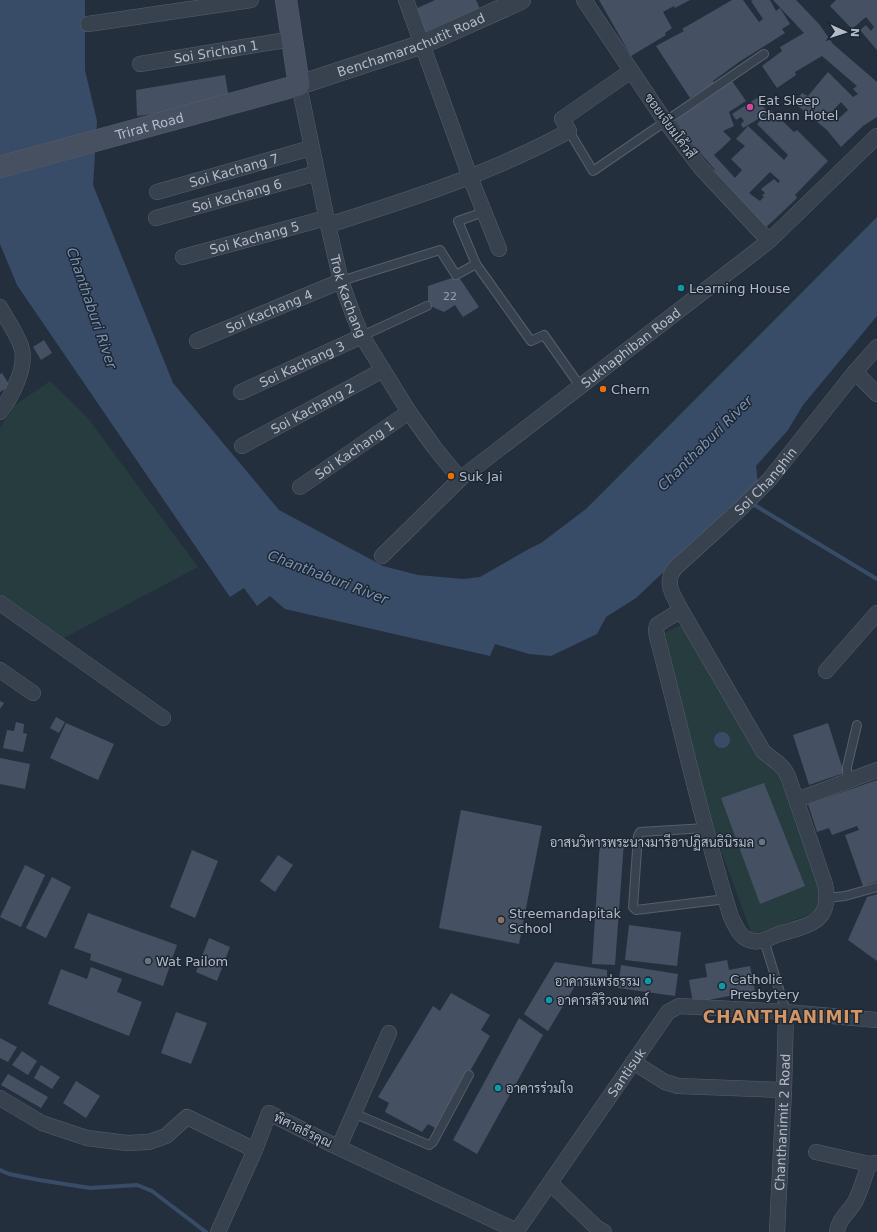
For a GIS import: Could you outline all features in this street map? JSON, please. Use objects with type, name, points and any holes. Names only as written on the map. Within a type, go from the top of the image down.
[{"type":"main road","points":[[286,0],[299,85]]},
{"type":"main road","name":"Trirat Road","points":[[0,167],[299,85]]},
{"type":"street","points":[[88,24],[251,0]]},
{"type":"street","points":[[406,0],[470,177],[499,249]]},
{"type":"street","name":"Benchamarachutit Road","points":[[299,85],[422,44],[521,0]]},
{"type":"street","name":"ซอยเจียมโค้วสี","points":[[584,0],[665,121],[700,167],[768,242]]},
{"type":"street","name":"Soi Srichan 1","points":[[140,64],[292,40]]},
{"type":"street","points":[[569,131],[562,119],[631,71]]},
{"type":"street","name":"Trok Kachang","points":[[299,85],[327,222],[341,281],[354,317],[362,336],[409,412],[434,447],[460,479]]},
{"type":"street","name":"Soi Kachang 5","points":[[183,257],[327,222],[434,191],[506,162],[569,131]]},
{"type":"street","name":"Sukhaphiban Road","points":[[382,556],[460,479],[768,242],[877,136]]},
{"type":"street","name":"Soi Kachang 7","points":[[156,192],[312,148]]},
{"type":"street","name":"Soi Kachang 6","points":[[156,218],[317,173]]},
{"type":"street","name":"Soi Kachang 4","points":[[197,341],[341,281]]},
{"type":"street","points":[[0,307],[18,340],[22,355],[15,387],[9,400],[0,412]]},
{"type":"street","name":"Soi Kachang 3","points":[[241,392],[362,336]]},
{"type":"street","name":"Soi Changhin","points":[[827,898],[825,884],[785,769],[763,751],[681,610],[670,589],[669,583],[672,572],[769,480],[855,372],[877,347]]},
{"type":"street","name":"Soi Kachang 2","points":[[242,446],[383,370]]},
{"type":"street","points":[[855,372],[877,394]]},
{"type":"street","name":"Soi Kachang 1","points":[[300,487],[409,412]]},
{"type":"street","points":[[0,603],[163,718]]},
{"type":"street","points":[[681,610],[659,623],[657,627],[657,634],[706,828],[726,899],[736,928],[742,936],[753,941],[764,940],[818,920],[826,906],[827,898]]},
{"type":"street","points":[[826,671],[877,613]]},
{"type":"street","points":[[0,670],[33,693]]},
{"type":"street","points":[[797,800],[877,770]]},
{"type":"street","name":"Santisuk","points":[[517,1232],[668,1012],[679,1006],[786,1012],[877,1020]]},
{"type":"street","name":"Chanthanimit 2 Road","points":[[777,1232],[786,1012]]},
{"type":"street","points":[[339,1147],[389,1033]]},
{"type":"street","points":[[633,1062],[665,1082],[678,1086],[784,1090]]},
{"type":"street","points":[[0,1099],[42,1122],[87,1138],[126,1143],[149,1142],[166,1136],[187,1117],[255,1150]]},
{"type":"street","name":"พิศาลธีรคุณ","points":[[218,1231],[255,1150],[267,1110],[339,1147],[517,1232]]},
{"type":"street","points":[[816,1152],[873,1164],[855,1201],[844,1214],[838,1225],[837,1232]]},
{"type":"street","points":[[550,1183],[597,1228],[604,1232]]},
{"type":"lane","points":[[569,131],[593,171],[764,54]]},
{"type":"lane","points":[[484,212],[458,221],[476,264],[531,341],[544,335],[580,386]]},
{"type":"lane","points":[[341,281],[440,250],[456,275],[476,264]]},
{"type":"lane","points":[[362,336],[427,306]]},
{"type":"lane","points":[[847,781],[847,767],[857,725]]},
{"type":"lane","points":[[706,828],[640,832],[638,836],[633,907],[636,910],[726,899]]},
{"type":"lane","points":[[827,898],[845,896],[877,887]]},
{"type":"lane","points":[[764,940],[786,1012]]},
{"type":"lane","points":[[353,1113],[429,1145],[433,1142],[469,1075]]},
{"type":"green space","points":[[50,381],[87,417],[198,567],[64,638],[0,594],[0,428],[14,406]]},
{"type":"green space","points":[[685,623],[780,771],[822,889],[816,912],[752,935],[702,799],[661,635]]},
{"type":"water","name":"Chanthaburi River","points":[[0,0],[85,0],[85,70],[97,121],[93,185],[173,383],[279,510],[383,566],[418,575],[463,579],[480,577],[541,543],[586,509],[877,217],[877,316],[803,405],[788,430],[756,466],[758,483],[636,598],[606,617],[597,634],[551,656],[529,654],[495,644],[490,656],[285,609],[270,596],[257,606],[244,588],[230,597],[17,285],[0,244]]},
{"type":"water","points":[[722,732],[728,734],[730,740],[728,746],[722,748],[716,746],[714,740],[716,734]]},
{"type":"building","points":[[435,0],[476,0],[480,9],[423,34],[413,10]]},
{"type":"building","points":[[599,0],[690,0],[675,8],[674,6],[663,12],[672,28],[665,33],[666,35],[631,56]]},
{"type":"building","points":[[732,0],[743,0],[759,22],[763,19],[751,1],[770,0],[776,11],[780,8],[790,24],[782,29],[785,33],[739,62],[713,81],[714,83],[690,98],[656,46],[684,31],[682,29]]},
{"type":"building","points":[[773,0],[796,0],[819,24],[833,44],[877,82],[877,117],[863,126],[841,147],[827,130],[794,103],[802,93],[808,96],[828,72],[853,97],[858,94],[853,89],[857,86],[822,56],[795,72],[796,75],[777,88],[762,66],[782,51],[780,47],[804,33]],"holes":[[[841,102],[848,110],[836,121],[829,115]]]},
{"type":"building","points":[[836,0],[877,0],[877,50],[860,30],[866,25],[871,31],[874,27],[866,17],[852,29],[830,6]]},
{"type":"building","points":[[225,75],[229,99],[161,113],[137,116],[136,90]]},
{"type":"building","points":[[732,81],[746,101],[729,112],[734,126],[723,131],[731,139],[714,155],[735,178],[742,170],[731,159],[745,146],[736,139],[748,126],[784,160],[788,155],[757,124],[771,110],[794,132],[797,130],[828,161],[795,195],[797,198],[764,229],[713,171],[715,170],[689,140],[675,120]],"holes":[[[770,172],[780,181],[778,183],[774,179],[761,189],[765,193],[762,195],[764,197],[760,201],[749,193]]]},
{"type":"building","points":[[757,98],[768,113],[743,128],[741,124],[744,121],[741,117],[736,120],[732,114]]},
{"type":"building","points":[[458,276],[479,307],[463,317],[455,305],[444,312],[428,305],[428,286]]},
{"type":"building","points":[[44,340],[52,353],[41,360],[33,347]]},
{"type":"building","points":[[2,373],[10,386],[0,392],[0,374]]},
{"type":"building","points":[[0,701],[4,703],[0,709]]},
{"type":"building","points":[[56,717],[65,722],[59,733],[50,728]]},
{"type":"building","points":[[16,722],[24,724],[23,733],[27,734],[23,752],[3,748],[7,730],[14,731]]},
{"type":"building","points":[[66,723],[114,744],[98,780],[50,758]]},
{"type":"building","points":[[828,723],[844,773],[809,785],[793,735]]},
{"type":"building","points":[[0,758],[30,764],[25,789],[0,784]]},
{"type":"building","points":[[877,780],[877,881],[863,886],[845,835],[859,830],[857,826],[832,835],[829,828],[817,832],[808,804]]},
{"type":"building","name":"อาสนวิหารพระนางมารีอาปฏิสนธินิรมล","points":[[764,783],[805,886],[760,904],[721,798]]},
{"type":"building","points":[[461,810],[542,826],[519,944],[439,928]]},
{"type":"building","points":[[600,841],[624,842],[615,965],[592,964]]},
{"type":"building","points":[[192,850],[218,861],[195,918],[170,907]]},
{"type":"building","points":[[278,855],[293,865],[275,892],[260,881]]},
{"type":"building","points":[[25,865],[45,875],[21,927],[0,917]]},
{"type":"building","points":[[52,877],[71,887],[46,938],[26,928]]},
{"type":"building","points":[[877,894],[877,961],[848,940],[867,897]]},
{"type":"building","points":[[88,913],[177,945],[163,986],[90,960],[91,954],[74,948]]},
{"type":"building","points":[[629,925],[681,932],[677,966],[625,960]]},
{"type":"building","points":[[209,938],[230,947],[217,981],[196,972]]},
{"type":"building","name":"Catholic Presbytery","points":[[727,960],[729,970],[750,966],[755,991],[693,1003],[689,980],[707,977],[705,964]]},
{"type":"building","name":"อาคารสิริวจนาตถ์","points":[[555,962],[607,970],[607,987],[575,986],[548,1031],[524,1014]]},
{"type":"building","name":"อาคารแพร่ธรรม","points":[[621,965],[678,974],[675,996],[618,988]]},
{"type":"building","points":[[91,967],[122,979],[117,992],[142,1002],[129,1036],[48,1004],[61,969],[87,979]]},
{"type":"building","points":[[451,993],[490,1015],[481,1030],[490,1036],[437,1129],[428,1124],[422,1132],[385,1112],[389,1103],[378,1097],[433,1006],[440,1011]]},
{"type":"building","points":[[176,1012],[207,1023],[191,1064],[161,1053]]},
{"type":"building","name":"อาคารร่วมใจ","points":[[519,1018],[543,1035],[477,1154],[453,1140]]},
{"type":"building","points":[[0,1038],[17,1047],[8,1062],[0,1058]]},
{"type":"building","points":[[22,1051],[37,1061],[28,1075],[12,1065]]},
{"type":"building","points":[[41,1065],[60,1077],[52,1089],[34,1078]]},
{"type":"building","points":[[8,1074],[48,1097],[41,1108],[1,1085]]},
{"type":"building","points":[[76,1081],[100,1096],[86,1118],[63,1103]]},
{"type":"waterway","points":[[751,503],[877,579]]},
{"type":"waterway","points":[[0,1170],[9,1174],[90,1188],[137,1185],[152,1191],[206,1232]]},
{"type":"place","name":"Eat Sleep Chann Hotel","points":[[750,107]]},
{"type":"place","name":"Learning House","points":[[681,288]]},
{"type":"place","name":"Chern","points":[[603,389]]},
{"type":"place","name":"Suk Jai","points":[[451,476]]},
{"type":"place","name":"อาสนวิหารพระนางมารีอาปฏิสนธินิรมล","points":[[762,842]]},
{"type":"place","name":"Streemandapitak School","points":[[501,920]]},
{"type":"place","name":"Wat Pailom","points":[[148,961]]},
{"type":"place","name":"อาคารแพร่ธรรม","points":[[648,981]]},
{"type":"place","name":"Catholic Presbytery","points":[[722,986]]},
{"type":"place","name":"อาคารสิริวจนาตถ์","points":[[549,1000]]},
{"type":"place","name":"อาคารร่วมใจ","points":[[498,1088]]},
{"type":"district","name":"CHANTHANIMIT","points":[[783,1017]]}]
